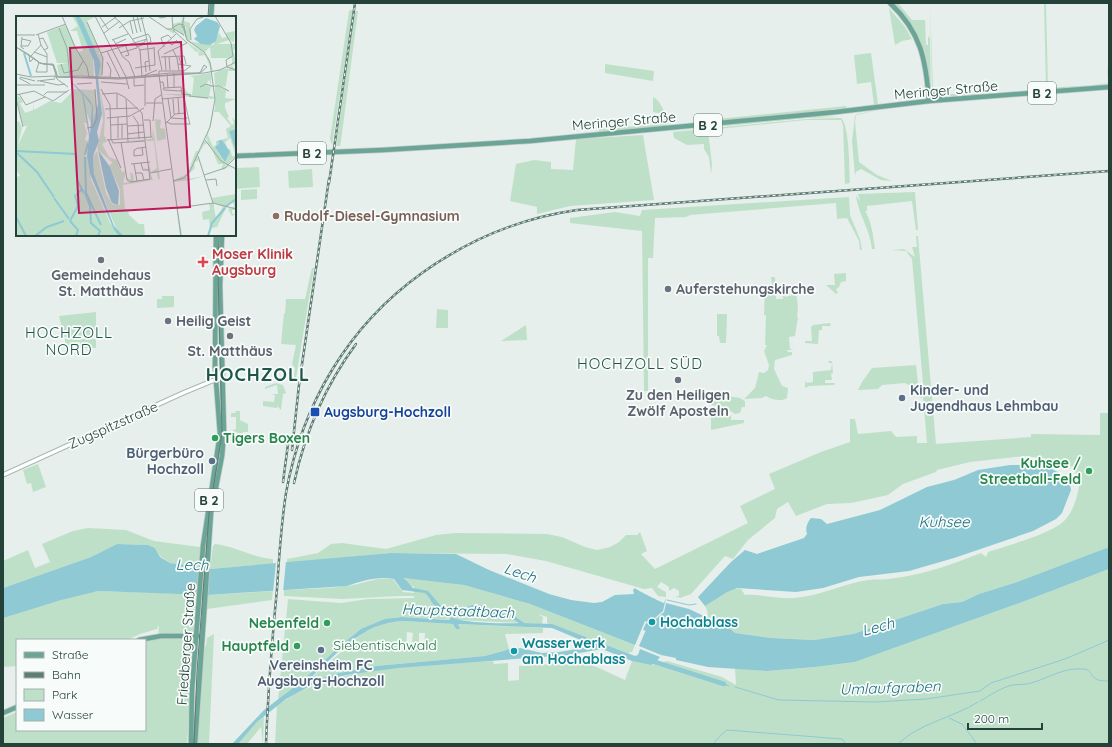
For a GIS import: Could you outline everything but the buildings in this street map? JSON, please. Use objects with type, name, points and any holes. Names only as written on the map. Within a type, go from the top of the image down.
[{"type":"main road","points":[[211,16],[212,3]]},
{"type":"main road","points":[[890,3],[906,20],[918,40],[925,63],[929,101]]},
{"type":"main road","name":"Meringer Straße","points":[[236,156],[525,141],[836,112],[929,101],[1109,87]]},
{"type":"main road","points":[[928,90],[934,96],[942,100]]},
{"type":"main road","name":"Friedberger Straße","points":[[191,744],[192,688],[197,636],[209,558],[210,513],[223,441],[223,379],[220,333],[219,258],[216,236]]},
{"type":"main road","name":"Friedberger Straße","points":[[196,744],[199,673],[204,634],[201,606],[202,558],[209,499],[220,434],[216,380],[219,258],[222,236]]},
{"type":"main road","points":[[145,639],[161,636],[197,636],[204,634]]},
{"type":"main road","points":[[3,714],[16,708]]},
{"type":"street","name":"Zugspitzstraße","points":[[3,475],[216,380],[223,379]]},
{"type":"green space","points":[[892,3],[898,3],[912,20],[925,20],[926,45],[928,45],[928,36],[930,38],[931,91],[925,53],[910,23]]},
{"type":"green space","points":[[930,3],[933,88],[939,94],[985,94],[939,97],[935,94],[932,88]]},
{"type":"green space","points":[[1044,3],[1046,3],[1048,88],[1089,85],[1046,90],[998,93],[1046,89]]},
{"type":"green space","points":[[889,8],[905,27],[912,39],[902,41],[895,45]]},
{"type":"green space","points":[[353,10],[332,145],[330,139],[349,11]]},
{"type":"green space","points":[[355,11],[358,11],[341,141],[340,146],[336,146]]},
{"type":"green space","points":[[871,53],[878,104],[874,105],[871,82],[857,84],[854,55]]},
{"type":"green space","points":[[605,64],[654,71],[653,81],[605,73]]},
{"type":"green space","points":[[653,97],[660,104],[666,115],[668,122],[665,127],[598,133],[599,129],[666,124],[663,114],[653,112]]},
{"type":"green space","points":[[846,106],[846,108],[761,116],[708,123],[707,120]]},
{"type":"green space","points":[[884,109],[856,115],[857,114]]},
{"type":"green space","points":[[856,115],[855,122],[859,162],[877,175],[892,181],[881,180],[861,169],[856,172],[855,176],[852,141]]},
{"type":"green space","points":[[809,116],[840,117],[806,118],[674,131]]},
{"type":"green space","points":[[841,118],[844,123],[848,139],[850,183],[845,184],[843,125],[841,120],[806,120],[708,130],[712,165],[711,174],[709,157],[704,149],[704,144],[687,145],[674,138],[673,132],[807,119]]},
{"type":"green space","points":[[643,135],[654,200],[570,206],[537,214],[537,207],[510,201],[516,164],[534,160],[551,162],[551,169],[573,170],[576,139]]},
{"type":"green space","points":[[259,167],[260,187],[236,189],[236,168]]},
{"type":"green space","points":[[312,169],[313,187],[289,188],[288,171]]},
{"type":"green space","points":[[257,189],[257,199],[241,200],[241,190]]},
{"type":"green space","points":[[915,192],[918,230],[916,230],[912,201],[867,206],[867,211],[865,211],[871,224],[875,249],[872,249],[856,195],[860,201],[858,194]]},
{"type":"green space","points":[[849,197],[850,215],[860,239],[862,250],[860,250],[859,241],[847,218],[837,219],[836,203],[690,215],[686,217],[655,218],[653,258],[648,258],[648,391],[644,391],[642,231],[570,223],[570,218],[615,212],[640,216],[642,210]]},
{"type":"green space","points":[[916,236],[918,236],[936,444],[1031,437],[1031,434],[1100,435],[1100,413],[1109,413],[1109,547],[1017,582],[979,594],[962,602],[943,604],[853,634],[814,640],[771,638],[735,633],[724,623],[708,618],[705,606],[727,591],[741,589],[745,595],[788,598],[804,597],[858,582],[892,579],[918,574],[949,565],[981,553],[986,557],[988,552],[1029,539],[1050,530],[1065,520],[1074,506],[1080,480],[1072,467],[1064,461],[1026,456],[970,462],[937,470],[936,472],[903,484],[888,495],[851,503],[827,504],[796,516],[788,502],[777,509],[775,518],[748,540],[733,559],[725,556],[691,594],[680,598],[675,596],[679,596],[679,591],[674,588],[669,591],[669,587],[661,582],[657,587],[666,592],[666,597],[658,596],[652,588],[644,589],[546,561],[506,554],[391,553],[287,563],[287,559],[318,553],[331,544],[342,543],[386,549],[436,535],[455,533],[547,534],[562,537],[585,547],[597,550],[610,547],[619,542],[626,535],[637,535],[640,532],[647,551],[641,554],[655,569],[748,523],[740,506],[775,489],[769,474],[821,452],[850,442],[850,419],[855,419],[858,434],[891,431],[896,437],[917,436],[917,443],[927,443],[923,396],[921,398],[918,396],[923,389],[923,383],[912,259],[906,251],[892,250],[904,249],[915,257],[912,247],[917,247]]},
{"type":"green space","points":[[312,268],[314,268],[296,378],[294,377],[295,368],[292,364],[296,345],[281,344],[286,299],[305,299]]},
{"type":"green space","points":[[846,273],[846,281],[841,282],[839,287],[836,289],[838,293],[836,294],[826,285],[835,285],[834,274]]},
{"type":"green space","points":[[771,277],[775,277],[776,299],[783,299],[782,290],[787,289],[784,290],[785,297],[793,295],[794,286],[788,286],[795,285],[798,307],[795,336],[789,337],[790,349],[794,350],[787,350],[788,352],[792,352],[792,355],[775,360],[774,369],[782,386],[788,388],[787,398],[776,400],[766,396],[762,398],[744,399],[755,388],[759,372],[764,373],[768,370],[769,365],[764,351],[767,345],[765,345],[766,315],[764,315],[765,287],[772,285]]},
{"type":"green space","points":[[162,296],[174,296],[174,307],[157,308],[157,299],[162,299]]},
{"type":"green space","points":[[437,309],[448,310],[448,328],[436,328]]},
{"type":"green space","points":[[96,312],[96,336],[64,337],[59,316]]},
{"type":"green space","points":[[717,314],[727,314],[726,343],[720,343],[719,336],[717,336]]},
{"type":"green space","points":[[830,323],[831,326],[822,326],[822,330],[819,330],[818,344],[805,343],[805,341],[812,341],[811,327],[813,325]]},
{"type":"green space","points":[[526,325],[527,340],[501,341]]},
{"type":"green space","points":[[65,339],[96,339],[96,348],[76,348],[76,346],[80,346],[80,342],[76,342],[76,345],[65,346]]},
{"type":"green space","points":[[828,361],[832,361],[833,373],[831,374],[832,380],[825,380],[825,383],[835,383],[834,385],[809,386],[805,388],[805,381],[807,383],[813,382],[813,372],[831,370],[832,363],[829,363]]},
{"type":"green space","points":[[916,365],[918,383],[915,392],[913,387],[905,383],[882,385],[878,389],[858,390],[872,368]]},
{"type":"green space","points":[[276,383],[283,385],[286,393],[283,394],[281,410],[277,406],[277,408],[263,406],[263,401],[274,402],[275,395],[270,394],[278,394],[277,385],[265,389],[265,387]]},
{"type":"green space","points":[[728,396],[740,398],[745,401],[745,407],[742,407],[740,413],[735,414],[731,411],[727,415],[731,416],[731,420],[744,420],[744,423],[711,430],[711,412],[719,412],[719,406],[711,405],[711,399]]},
{"type":"green space","points":[[236,411],[240,411],[240,420],[248,424],[248,432],[243,432],[242,441],[238,443],[239,433],[232,431],[236,429],[236,417],[231,417],[231,413],[235,413]]},
{"type":"green space","points":[[38,464],[46,487],[33,492],[31,483],[27,484],[23,470]]},
{"type":"green space","points":[[88,528],[126,530],[154,541],[200,547],[200,568],[170,563],[160,556],[155,548],[148,545],[117,544],[91,557],[3,588],[3,561],[28,550],[35,568],[50,562],[42,544],[73,531]]},
{"type":"green space","points":[[215,544],[230,547],[258,557],[273,559],[273,564],[210,569],[213,546]]},
{"type":"green space","name":"Siebentischwald","points":[[1109,569],[1109,744],[275,744],[277,706],[300,692],[325,682],[352,674],[410,666],[493,661],[494,664],[508,663],[508,681],[519,680],[519,666],[586,662],[625,680],[632,661],[651,665],[667,661],[722,677],[736,685],[735,668],[767,671],[855,662]]},
{"type":"green space","points":[[405,577],[464,585],[530,604],[635,645],[632,652],[628,653],[547,623],[547,617],[538,614],[543,617],[542,624],[397,617],[379,622],[362,630],[348,640],[293,689],[278,700],[288,599],[341,603],[368,599],[414,598],[414,596],[401,596],[342,599],[284,596],[284,590],[337,587],[386,578],[393,579],[403,592],[414,593],[414,587],[407,583]]},
{"type":"green space","points":[[98,591],[198,594],[196,608],[189,608],[197,610],[187,744],[3,744],[3,718],[16,712],[16,731],[146,731],[146,641],[158,639],[159,625],[157,629],[129,639],[16,639],[16,666],[3,667],[3,616],[67,595]]},
{"type":"green space","points":[[273,591],[272,600],[207,609],[207,595]]},
{"type":"green space","name":"Siebentischwald","points":[[404,621],[453,624],[456,629],[460,629],[457,624],[543,628],[543,633],[505,634],[509,649],[485,656],[376,666],[334,674],[303,685],[363,633],[386,622]],"holes":[[[407,632],[413,633],[412,642],[419,643],[419,633],[425,633],[424,649],[406,648]]]},
{"type":"green space","points":[[214,634],[209,744],[197,744],[201,673],[205,646],[207,638]]},
{"type":"green space","points":[[264,717],[263,744],[261,727],[247,744],[238,744],[257,722]]},
{"type":"water","name":"Kuhsee","points":[[1010,465],[1041,466],[1055,470],[1069,480],[1071,490],[1062,513],[1056,519],[1033,531],[954,558],[909,571],[859,577],[823,588],[796,592],[737,588],[727,592],[705,606],[698,597],[731,562],[745,550],[757,554],[804,538],[807,534],[806,530],[808,522],[811,518],[821,519],[827,524],[880,510],[927,487],[954,480],[978,470]]},
{"type":"water","name":"Hauptstadtbach","points":[[117,544],[148,545],[155,548],[160,557],[170,563],[210,569],[391,553],[456,554],[489,570],[549,594],[571,600],[594,603],[602,602],[615,595],[634,594],[633,590],[635,588],[664,603],[666,598],[663,611],[649,623],[645,621],[635,645],[530,604],[464,585],[404,578],[413,588],[428,591],[441,606],[461,609],[473,605],[483,605],[496,613],[513,615],[524,623],[552,624],[635,656],[638,655],[640,649],[660,657],[651,665],[632,661],[602,649],[568,655],[397,668],[346,675],[312,685],[286,699],[257,722],[238,744],[232,744],[264,710],[301,682],[361,629],[385,619],[401,617],[449,620],[452,617],[473,622],[519,623],[511,618],[495,615],[486,608],[456,612],[438,608],[425,593],[402,590],[394,579],[388,578],[364,581],[347,586],[207,595],[98,591],[61,600],[3,618],[3,588],[91,557]],"holes":[[[404,621],[453,624],[456,629],[460,629],[458,624],[552,628],[595,646],[559,652],[542,653],[520,648],[510,652],[510,649],[485,656],[376,666],[334,674],[303,685],[349,643],[361,634],[375,627]]]},
{"type":"water","name":"Lech","points":[[1109,547],[1109,569],[855,662],[767,671],[708,667],[676,660],[676,658],[661,655],[639,646],[646,631],[643,630],[646,623],[650,624],[664,612],[666,603],[689,609],[724,623],[735,633],[771,638],[814,640],[853,634],[943,604],[962,602],[979,594],[1017,582]]},
{"type":"pier","points":[[286,561],[283,592],[273,593],[276,562]]},
{"type":"waterway","points":[[667,600],[689,605],[696,604]]},
{"type":"waterway","name":"Umlaufgraben","points":[[735,687],[779,700],[875,702],[926,699],[980,691],[991,683],[1065,659],[1109,640]]},
{"type":"waterway","points":[[507,651],[520,650]]},
{"type":"waterway","points":[[652,661],[724,684]]},
{"type":"waterway","points":[[980,701],[1009,686],[1029,684],[1057,673],[1070,670],[1084,669],[1089,671],[1097,680],[1109,681]]},
{"type":"waterway","points":[[724,684],[729,686]]},
{"type":"waterway","points":[[898,744],[916,731],[978,702]]},
{"type":"waterway","points":[[949,718],[962,724],[975,741],[975,744]]},
{"type":"waterway","points":[[713,744],[727,730],[842,739],[846,744]]},
{"type":"tram line","points":[[208,16],[209,3]]},
{"type":"tram line","points":[[194,744],[197,672],[209,514],[222,434],[218,273],[219,236]]},
{"type":"railway","points":[[329,183],[355,3]]},
{"type":"railway","points":[[266,744],[270,666],[280,541],[286,493],[293,460],[317,398],[332,370],[351,342],[372,317],[396,294],[422,273],[458,250],[496,232],[536,219],[577,210],[1109,171]]},
{"type":"railway","points":[[292,450],[299,385],[329,179]]},
{"type":"railway","points":[[294,483],[304,446],[318,410],[335,376],[356,344]]},
{"type":"railway","points":[[283,482],[288,444]]},
{"type":"place","name":"Rudolf-Diesel-Gymnasium","points":[[276,216]]},
{"type":"place","name":"Gemeindehaus St. Matthäus","points":[[101,260]]},
{"type":"place","name":"Moser Klinik Augsburg","points":[[203,262]]},
{"type":"place","name":"Auferstehungskirche","points":[[668,289]]},
{"type":"place","name":"Heilig Geist","points":[[168,321]]},
{"type":"place","name":"St. Matthäus","points":[[230,336]]},
{"type":"place","name":"Zu den Heiligen Zwölf Aposteln","points":[[678,380]]},
{"type":"place","name":"Kinder- und Jugendhaus Lehmbau","points":[[902,398]]},
{"type":"place","name":"Augsburg-Hochzoll","points":[[315,412]]},
{"type":"place","name":"Tigers Boxen","points":[[215,438]]},
{"type":"place","name":"Bürgerbüro Hochzoll","points":[[212,461]]},
{"type":"place","name":"Kuhsee / Streetball-Feld","points":[[1089,471]]},
{"type":"place","name":"Hochablass","points":[[652,622]]},
{"type":"place","name":"Nebenfeld","points":[[327,623]]},
{"type":"place","name":"Hauptfeld","points":[[297,646]]},
{"type":"place","name":"Vereinsheim FC Augsburg-Hochzoll","points":[[321,650]]},
{"type":"place","name":"Wasserwerk am Hochablass","points":[[514,651]]},
{"type":"district","name":"HOCHZOLL NORD","points":[[69,342]]},
{"type":"district","name":"HOCHZOLL SÜD","points":[[640,364]]},
{"type":"district","name":"HOCHZOLL","points":[[258,375]]}]
